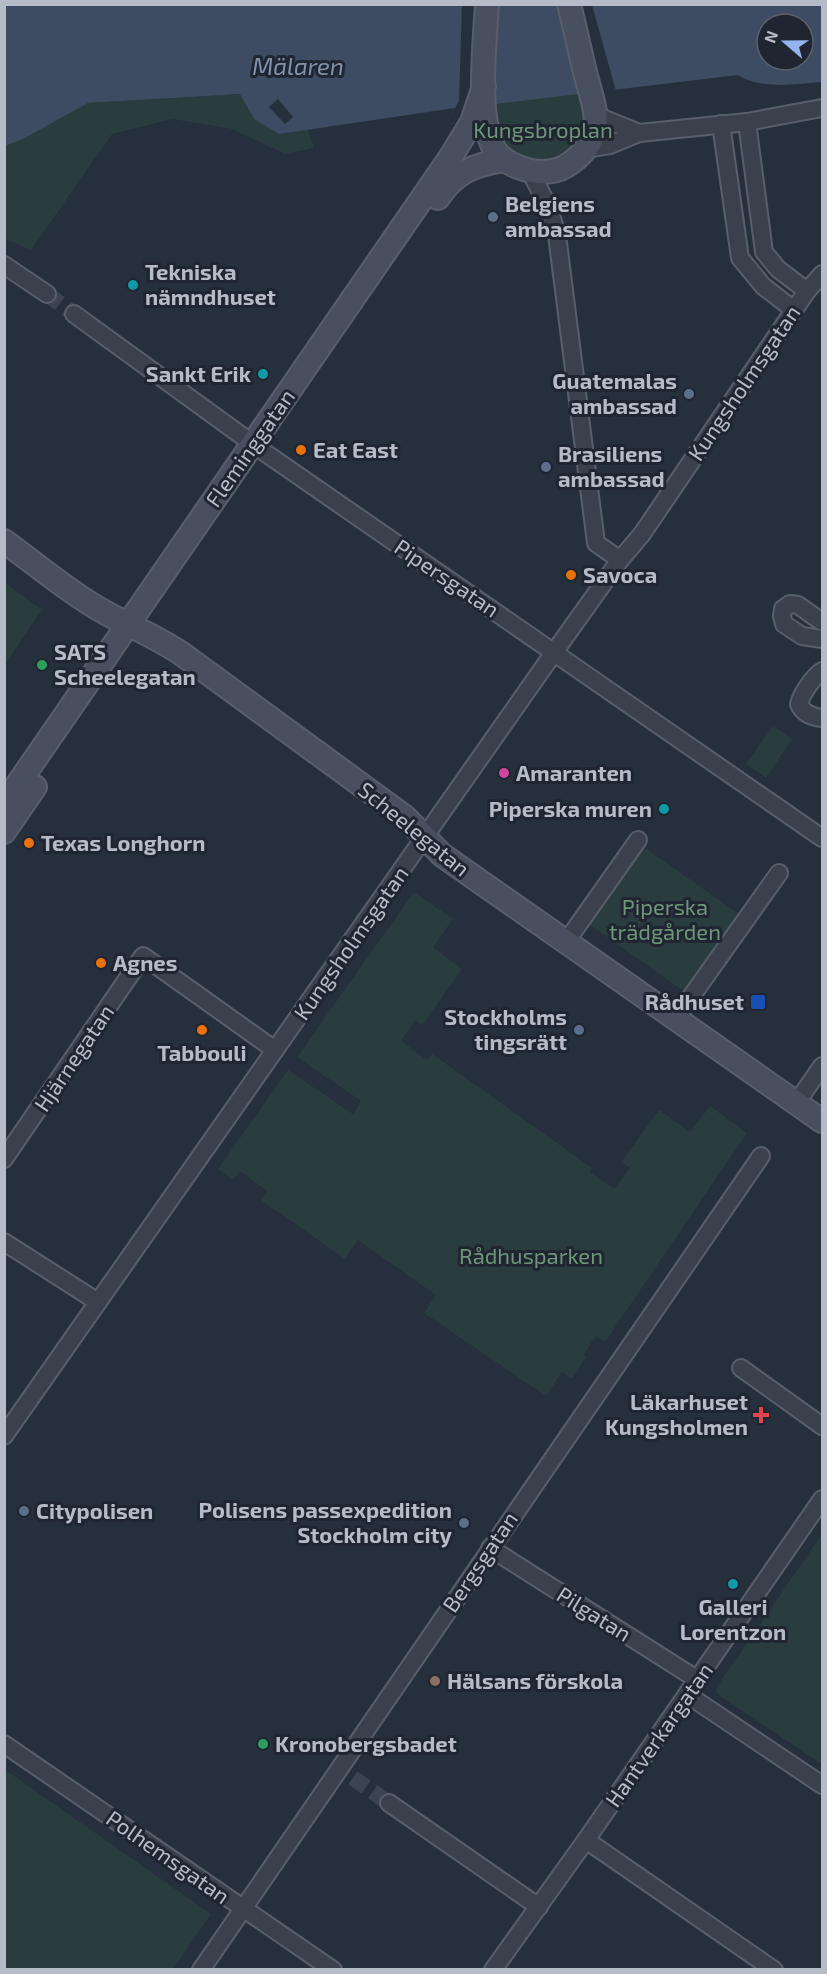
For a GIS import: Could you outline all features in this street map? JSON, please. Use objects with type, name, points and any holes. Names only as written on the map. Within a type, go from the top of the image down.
[{"type":"street","points":[[487,4],[484,86],[479,122],[496,152],[504,160],[530,171],[551,171],[569,164],[586,149],[595,129],[595,111],[569,4]]},
{"type":"street","points":[[586,149],[610,145],[639,133],[747,122],[822,108]]},
{"type":"street","points":[[595,111],[639,133]]},
{"type":"street","name":"Fleminggatan","points":[[259,448],[450,158],[479,122]]},
{"type":"street","points":[[747,122],[764,252],[778,269],[807,291]]},
{"type":"street","points":[[721,124],[740,258],[763,286],[794,310]]},
{"type":"street","name":"Fleminggatan","points":[[4,804],[134,628],[445,187],[462,172],[490,162],[504,160]]},
{"type":"street","points":[[530,171],[549,208],[557,235],[596,543],[620,561]]},
{"type":"street","points":[[740,258],[764,252]]},
{"type":"street","points":[[4,265],[46,294]]},
{"type":"street","name":"Kungsholmsgatan","points":[[4,1436],[555,651],[642,534],[807,291],[822,274]]},
{"type":"street","name":"Pipersgatan","points":[[74,314],[259,448],[822,838]]},
{"type":"street","name":"Scheelegatan","points":[[4,541],[86,602],[167,644],[192,661],[405,817],[442,855],[822,1120]]},
{"type":"street","points":[[822,622],[798,605],[790,604],[783,609],[784,624],[802,636],[822,639]]},
{"type":"street","name":"Fleminggatan","points":[[4,832],[134,628]]},
{"type":"street","points":[[822,671],[816,676],[799,704],[801,710],[812,717],[822,718]]},
{"type":"street","points":[[566,942],[638,840]]},
{"type":"street","points":[[676,1017],[779,873]]},
{"type":"street","name":"Hjärnegatan","points":[[4,1160],[142,956],[275,1050]]},
{"type":"street","points":[[797,1102],[822,1066]]},
{"type":"street","name":"Bergsgatan","points":[[201,1970],[242,1908],[346,1774],[490,1548],[761,1156]]},
{"type":"street","points":[[4,1242],[98,1302]]},
{"type":"street","points":[[741,1368],[822,1426]]},
{"type":"street","name":"Hantverkargatan","points":[[493,1970],[688,1695],[822,1499]]},
{"type":"street","name":"Pilgatan","points":[[490,1548],[698,1680]]},
{"type":"street","points":[[688,1695],[822,1785]]},
{"type":"street","name":"Polhemsgatan","points":[[4,1744],[333,1970]]},
{"type":"street","points":[[389,1803],[539,1907]]},
{"type":"street","points":[[586,1840],[774,1970]]},
{"type":"green space","name":"Kungsbroplan","points":[[581,93],[585,113],[583,134],[569,152],[559,158],[548,161],[524,159],[514,155],[499,138],[494,104]]},
{"type":"green space","points":[[241,94],[254,119],[279,134],[307,129],[314,148],[285,154],[232,129],[173,119],[112,134],[31,250],[5,239],[5,146],[25,138],[88,103]]},
{"type":"green space","points":[[5,583],[42,610],[6,663],[4,661]]},
{"type":"green space","points":[[773,726],[792,739],[766,778],[746,764]]},
{"type":"green space","name":"Piperska trädgården","points":[[647,849],[740,915],[685,992],[587,923],[637,851]]},
{"type":"green space","name":"Rådhusparken","points":[[414,892],[453,919],[433,947],[462,969],[422,1025],[415,1020],[401,1041],[427,1060],[432,1054],[592,1168],[590,1172],[614,1189],[630,1168],[621,1162],[659,1110],[690,1132],[710,1106],[747,1133],[605,1342],[596,1336],[583,1355],[586,1357],[572,1379],[562,1372],[546,1396],[424,1313],[436,1295],[358,1240],[345,1259],[261,1200],[267,1191],[240,1171],[233,1180],[218,1169],[288,1070],[353,1114],[361,1101],[297,1057]]},
{"type":"green space","points":[[822,1534],[822,1764],[717,1694],[716,1688]]},
{"type":"green space","points":[[4,1769],[211,1914],[173,1969],[5,1969]]},
{"type":"water","name":"Mälaren","points":[[5,5],[822,5],[822,82],[790,85],[768,84],[747,80],[738,75],[495,104],[494,121],[446,124],[455,108],[279,134],[254,119],[240,94],[88,103],[25,138],[5,146]]},
{"type":"pier","points":[[462,5],[497,5],[494,121],[446,124],[459,101]]},
{"type":"pier","points":[[556,5],[592,5],[616,91],[582,96]]},
{"type":"pier","points":[[278,99],[293,117],[285,124],[269,107]]},
{"type":"tunnel","points":[[47,294],[74,314]]},
{"type":"tunnel","points":[[353,1778],[389,1803]]},
{"type":"place","name":"Belgiens ambassad","points":[[493,217]]},
{"type":"place","name":"Tekniska nämndhuset","points":[[133,285]]},
{"type":"place","name":"Sankt Erik","points":[[263,374]]},
{"type":"place","name":"Guatemalas ambassad","points":[[689,394]]},
{"type":"place","name":"Eat East","points":[[301,450]]},
{"type":"place","name":"Brasiliens ambassad","points":[[546,467]]},
{"type":"place","name":"Savoca","points":[[571,575]]},
{"type":"place","name":"SATS Scheelegatan","points":[[42,665]]},
{"type":"place","name":"Amaranten","points":[[504,773]]},
{"type":"place","name":"Piperska muren","points":[[664,809]]},
{"type":"place","name":"Texas Longhorn","points":[[29,843]]},
{"type":"place","name":"Agnes","points":[[101,963]]},
{"type":"place","name":"Rådhuset","points":[[758,1002]]},
{"type":"place","name":"Tabbouli","points":[[202,1030]]},
{"type":"place","name":"Stockholms tingsrätt","points":[[579,1030]]},
{"type":"place","name":"Läkarhuset Kungsholmen","points":[[761,1415]]},
{"type":"place","name":"Citypolisen","points":[[24,1511]]},
{"type":"place","name":"Polisens passexpedition Stockholm city","points":[[464,1523]]},
{"type":"place","name":"Galleri Lorentzon","points":[[733,1584]]},
{"type":"place","name":"Hälsans förskola","points":[[435,1681]]},
{"type":"place","name":"Kronobergsbadet","points":[[263,1744]]}]
